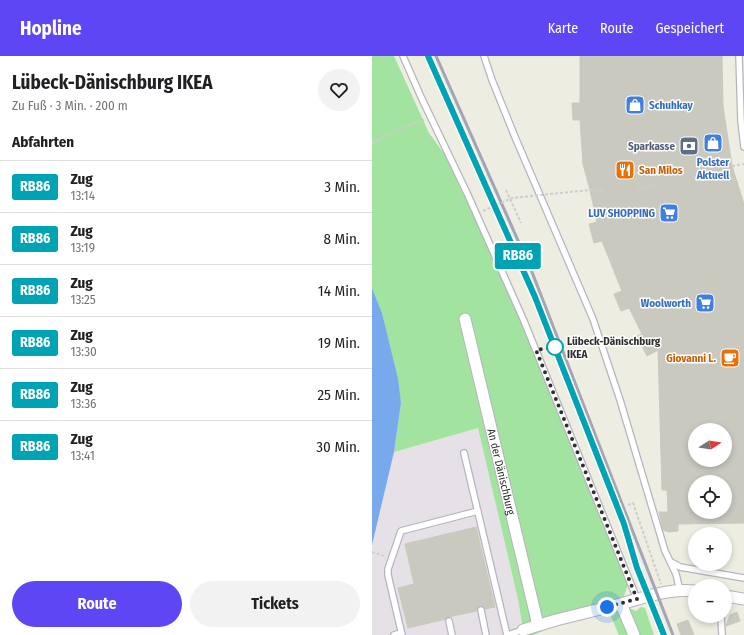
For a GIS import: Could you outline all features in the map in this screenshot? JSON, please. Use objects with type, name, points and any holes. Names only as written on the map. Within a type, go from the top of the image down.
[{"type":"street","name":"An der Dänischburg","points":[[465,319],[538,625]]},
{"type":"street","points":[[523,630],[649,595],[688,591]]},
{"type":"street","points":[[732,597],[744,599]]},
{"type":"street","points":[[621,604],[634,635]]},
{"type":"lane","points":[[402,56],[467,193],[524,321],[637,599]]},
{"type":"lane","points":[[484,56],[497,94],[593,319],[620,400],[665,551],[676,574],[680,591]]},
{"type":"lane","points":[[739,56],[744,147]]},
{"type":"lane","points":[[464,453],[507,635],[523,630]]},
{"type":"lane","points":[[394,635],[402,634],[388,575],[388,569],[401,531],[478,510]]},
{"type":"lane","points":[[671,562],[675,566],[744,578]]},
{"type":"lane","points":[[480,610],[486,635]]},
{"type":"lane","points":[[449,621],[452,635]]},
{"type":"lane","points":[[721,623],[722,635]]},
{"type":"path","points":[[372,143],[400,129],[430,117]]},
{"type":"path","points":[[732,166],[744,164]]},
{"type":"path","points":[[638,189],[658,183]]},
{"type":"path","points":[[506,190],[521,223]]},
{"type":"path","points":[[483,211],[510,199],[590,190],[606,192]]},
{"type":"path","points":[[628,505],[633,503],[664,593]]},
{"type":"path","points":[[372,552],[384,556]]},
{"type":"shaded area","points":[[478,428],[518,599],[524,635],[372,635],[372,545],[394,452]]},
{"type":"green space","points":[[372,56],[394,56],[429,133],[445,155],[507,288],[565,424],[628,585],[621,604],[636,611],[641,607],[645,608],[654,635],[619,635],[607,607],[539,625],[543,631],[533,635],[524,635],[518,599],[478,428],[394,452],[401,403],[382,313],[372,288]]},
{"type":"water","points":[[372,288],[382,313],[398,379],[401,403],[394,452],[372,545]]},
{"type":"building","name":"LUV SHOPPING","points":[[580,56],[722,56],[723,106],[732,166],[744,204],[744,523],[678,524],[678,531],[669,532],[663,530],[659,512],[668,512],[667,490],[662,490],[658,350],[647,356],[637,336],[642,334],[629,308],[621,311],[614,294],[622,291],[602,241],[594,243],[589,224],[597,222],[583,164],[580,120],[573,120],[572,103],[580,103]]},
{"type":"building","points":[[476,527],[495,607],[485,609],[483,606],[480,606],[477,608],[477,611],[408,628],[398,588],[414,584],[405,544]]},
{"type":"building","points":[[737,612],[740,621],[726,626],[727,623],[732,623],[732,614]]},
{"type":"building","points":[[688,620],[694,635],[681,635],[677,624]]},
{"type":"railway","points":[[428,56],[524,268],[624,524],[637,568],[664,635]]},
{"type":"railway","points":[[436,56],[532,272],[673,635]]},
{"type":"train","name":"RB86","points":[[428,56],[524,268],[624,524],[637,568],[664,635]]},
{"type":"place","name":"Schuhkay","points":[[635,105]]},
{"type":"place","name":"Polster Aktuell","points":[[713,143]]},
{"type":"place","name":"Sparkasse","points":[[689,146]]},
{"type":"place","name":"San Milos","points":[[625,170]]},
{"type":"place","name":"LUV SHOPPING","points":[[669,213]]},
{"type":"place","name":"Woolworth","points":[[705,303]]},
{"type":"place","name":"Lübeck-Dänischburg IKEA","points":[[555,347]]},
{"type":"place","name":"Giovanni L.","points":[[730,358]]},
{"type":"route","points":[[555,347],[536,350],[637,599],[607,607]]}]
